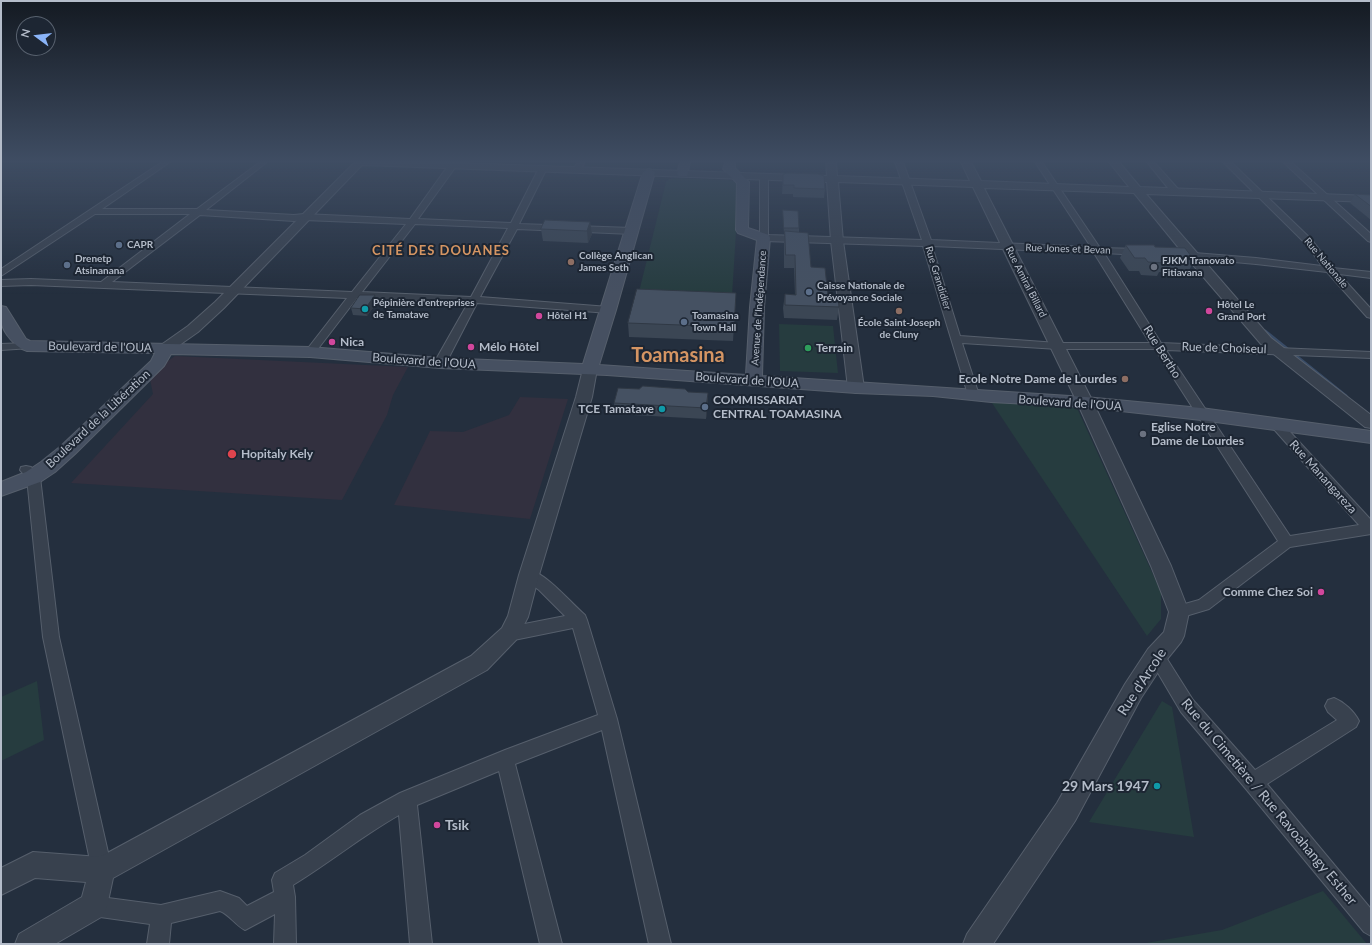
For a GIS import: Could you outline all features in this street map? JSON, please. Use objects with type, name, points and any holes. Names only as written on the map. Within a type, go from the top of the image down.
[{"type":"main road","points":[[590,369],[639,206]]},
{"type":"main road","name":"Avenue de l'Indépendance","points":[[742,206],[742,230],[764,238],[757,306],[754,381]]},
{"type":"main road","points":[[1,310],[20,342],[27,346]]},
{"type":"main road","name":"Boulevard de l'OUA","points":[[27,346],[310,352],[440,363],[590,369],[856,388],[933,391],[1085,402],[1201,414],[1371,437]]},
{"type":"main road","name":"Boulevard de la Libération","points":[[1,481],[48,467],[68,450],[158,363],[166,348]]},
{"type":"main road","name":"Boulevard de la Libération","points":[[1,489],[30,473]]},
{"type":"street","points":[[1,273],[99,206]]},
{"type":"street","points":[[103,285],[205,206]]},
{"type":"street","name":"Boulevard de la Libération","points":[[166,348],[180,340],[230,291],[310,206]]},
{"type":"street","points":[[310,352],[424,206]]},
{"type":"street","points":[[440,363],[524,206]]},
{"type":"street","points":[[764,206],[764,238]]},
{"type":"street","points":[[835,206],[837,241],[856,388]]},
{"type":"street","name":"Rue Grandidier","points":[[915,206],[928,242],[973,395]]},
{"type":"street","name":"Rue Amiral Billard","points":[[987,206],[1085,402]]},
{"type":"street","name":"Rue Bertho","points":[[1069,206],[1201,414],[1286,542]]},
{"type":"street","points":[[1150,206],[1254,330],[1266,342],[1371,423]]},
{"type":"street","name":"Rue Nationale","points":[[1273,206],[1309,242],[1330,270],[1371,315]]},
{"type":"street","points":[[1335,206],[1371,238]]},
{"type":"street","points":[[92,211],[197,212],[632,231]]},
{"type":"street","name":"Rue Jones et Bevan","points":[[764,238],[837,241],[928,242],[1152,253]]},
{"type":"street","points":[[1175,254],[1371,275]]},
{"type":"street","points":[[1,283],[32,282],[475,300],[609,310]]},
{"type":"street","name":"Rue de Choiseul","points":[[957,339],[1058,346],[1158,346],[1371,354]]},
{"type":"street","name":"Boulevard de l'OUA","points":[[1,347],[27,346]]},
{"type":"street","points":[[1,882],[33,865],[102,870],[479,663],[509,634],[518,616],[529,575],[584,397],[590,369]]},
{"type":"street","points":[[1085,402],[1161,566],[1179,612],[1204,605],[1286,542],[1370,528]]},
{"type":"street","name":"Rue Manangareza","points":[[1276,424],[1370,528]]},
{"type":"street","points":[[30,473],[51,637],[102,870],[93,906]]},
{"type":"street","points":[[529,575],[544,586],[579,620],[608,719],[660,944]]},
{"type":"street","name":"Rue d'Arcole","points":[[978,944],[1066,812],[1133,691],[1156,656],[1174,636],[1179,612]]},
{"type":"street","points":[[509,634],[579,620]]},
{"type":"street","name":"Rue du Cimetière / Rue Ravoahangy Esther","points":[[1156,656],[1187,706],[1253,782],[1371,925]]},
{"type":"street","points":[[1253,782],[1350,721],[1334,706]]},
{"type":"street","points":[[285,944],[285,897],[282,880],[312,862],[367,822],[408,800],[505,759],[608,719]]},
{"type":"street","points":[[505,759],[551,944]]},
{"type":"street","points":[[408,800],[421,944]]},
{"type":"street","points":[[37,942],[93,906],[161,915],[220,901],[232,905],[245,919],[285,897]]},
{"type":"street","points":[[158,944],[161,915]]},
{"type":"shaded area","name":"Hopitaly Kely","points":[[175,356],[408,367],[393,395],[387,415],[342,500],[71,483],[153,394],[149,374]]},
{"type":"shaded area","points":[[520,397],[568,399],[530,519],[394,505],[430,431],[463,432],[509,415]]},
{"type":"green space","points":[[660,206],[738,206],[732,296],[639,292]]},
{"type":"green space","name":"Terrain","points":[[779,324],[833,326],[838,373],[780,371]]},
{"type":"green space","points":[[988,397],[1077,408],[1161,592],[1161,619],[1147,636]]},
{"type":"green space","points":[[37,681],[44,740],[1,761],[1,697]]},
{"type":"green space","points":[[1162,701],[1172,707],[1194,837],[1089,822]]},
{"type":"green space","points":[[1323,891],[1367,944],[1140,944],[1222,930]]},
{"type":"building","points":[[783,210],[798,211],[799,228],[784,228]]},
{"type":"building","points":[[545,220],[590,222],[587,231],[541,229]]},
{"type":"building","points":[[785,231],[808,233],[811,267],[825,268],[828,296],[838,296],[839,307],[785,305],[785,294],[796,295],[795,255],[786,255]]},
{"type":"building","points":[[1126,245],[1154,245],[1155,247],[1185,248],[1194,260],[1161,259],[1164,263],[1148,262],[1145,258],[1135,258]]},
{"type":"building","points":[[637,289],[736,293],[734,327],[628,323]]},
{"type":"building","points":[[360,295],[375,295],[365,309],[351,308]]},
{"type":"building","points":[[643,386],[685,389],[688,392],[708,393],[706,408],[614,403],[618,388],[639,389]]},
{"type":"waterway","points":[[1265,331],[1346,396]]},
{"type":"place","name":"CAPR","points":[[119,245]]},
{"type":"place","name":"Collège Anglican James Seth","points":[[571,262]]},
{"type":"place","name":"Drenetp Atsinanana","points":[[67,265]]},
{"type":"place","name":"FJKM Tranovato Fitiavana","points":[[1154,267]]},
{"type":"place","name":"Caisse Nationale de Prévoyance Sociale","points":[[809,292]]},
{"type":"place","name":"Pépinière d'entreprises de Tamatave","points":[[365,309]]},
{"type":"place","name":"École Saint-Joseph de Cluny","points":[[899,311]]},
{"type":"place","name":"Hôtel Le Grand Port","points":[[1209,311]]},
{"type":"place","name":"Hôtel H1","points":[[539,316]]},
{"type":"place","name":"Toamasina Town Hall","points":[[684,322]]},
{"type":"place","name":"Nica","points":[[332,342]]},
{"type":"place","name":"Mélo Hôtel","points":[[471,347]]},
{"type":"place","name":"Terrain","points":[[808,348]]},
{"type":"place","name":"Ecole Notre Dame de Lourdes","points":[[1125,379]]},
{"type":"place","name":"COMMISSARIAT CENTRAL TOAMASINA","points":[[705,407]]},
{"type":"place","name":"TCE Tamatave","points":[[662,409]]},
{"type":"place","name":"Eglise Notre Dame de Lourdes","points":[[1143,434]]},
{"type":"place","name":"Hopitaly Kely","points":[[232,454]]},
{"type":"place","name":"Comme Chez Soi","points":[[1321,592]]},
{"type":"place","name":"29 Mars 1947","points":[[1157,786]]},
{"type":"place","name":"Tsik","points":[[437,825]]},
{"type":"district","name":"CITÉ DES DOUANES","points":[[441,251]]},
{"type":"district","name":"Toamasina","points":[[678,356]]}]
